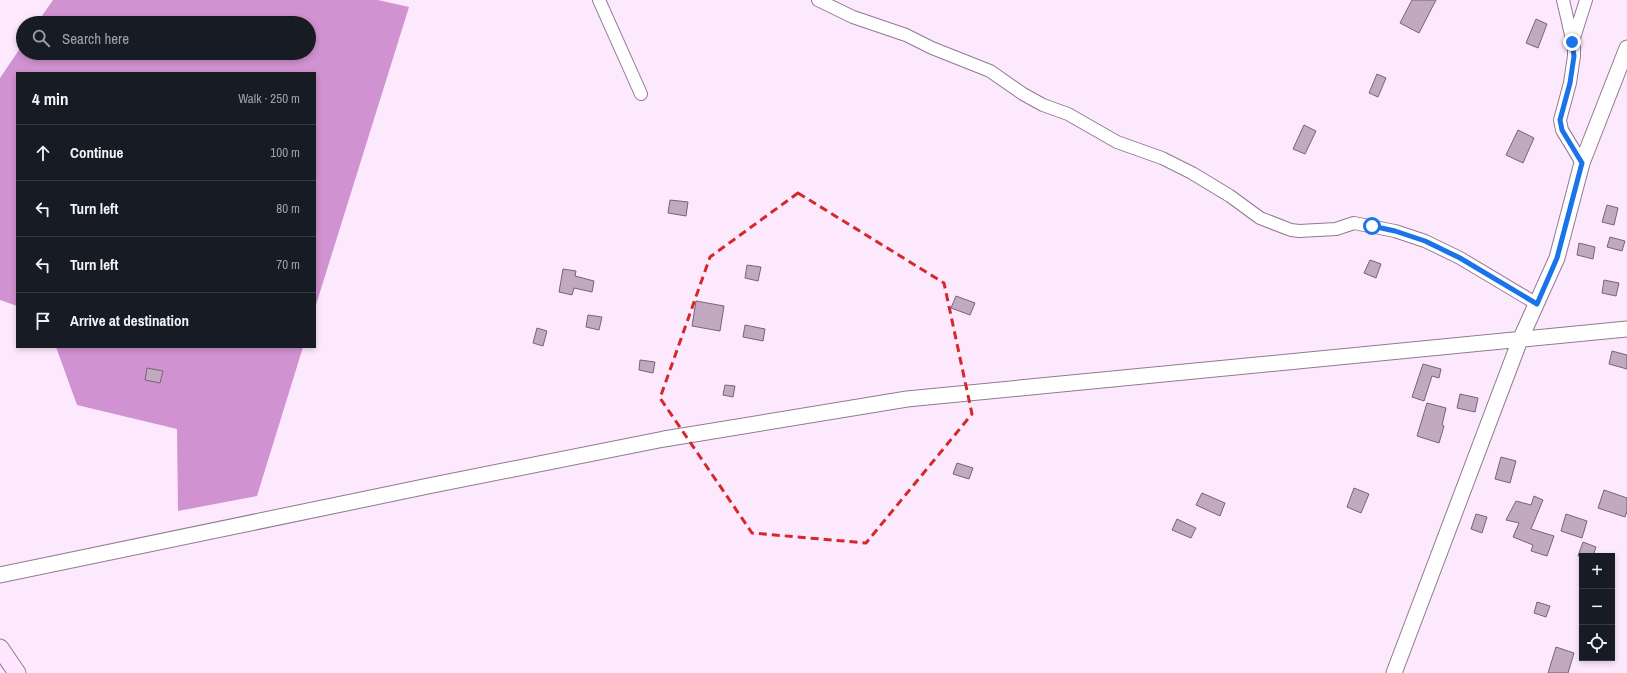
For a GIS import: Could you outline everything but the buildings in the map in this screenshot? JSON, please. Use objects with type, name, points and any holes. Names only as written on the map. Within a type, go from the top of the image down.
[{"type":"main road","points":[[0,648],[17,673]]},
{"type":"street","points":[[599,0],[641,94]]},
{"type":"street","points":[[818,0],[853,18],[906,35],[932,48],[990,71],[1023,94],[1043,105],[1068,114],[1117,142],[1162,158],[1192,174],[1225,193],[1260,218],[1295,230],[1336,229],[1354,223],[1395,231],[1425,241],[1460,258],[1537,304]]},
{"type":"street","points":[[1563,0],[1574,56],[1570,83],[1560,120],[1562,130],[1582,163]]},
{"type":"street","points":[[1572,42],[1586,0]]},
{"type":"street","points":[[1394,673],[1520,340],[1557,258],[1582,163],[1627,48]]},
{"type":"street","points":[[0,575],[441,483],[664,439],[907,399],[1627,329]]},
{"type":"highlighted area","points":[[798,193],[944,283],[972,414],[866,543],[752,533],[660,398],[710,257]]},
{"type":"shaded area","points":[[53,0],[378,0],[409,7],[316,305],[316,72],[16,72],[16,306],[0,300],[0,78],[16,54],[16,60],[316,60],[316,16],[42,16]]},
{"type":"shaded area","points":[[56,348],[303,348],[257,496],[178,511],[177,429],[77,405]]},
{"type":"route","points":[[1372,226],[1395,231],[1425,241],[1460,258],[1502,285],[1537,304],[1557,258],[1582,163],[1562,130],[1560,120],[1570,83],[1574,56],[1572,42]]}]
